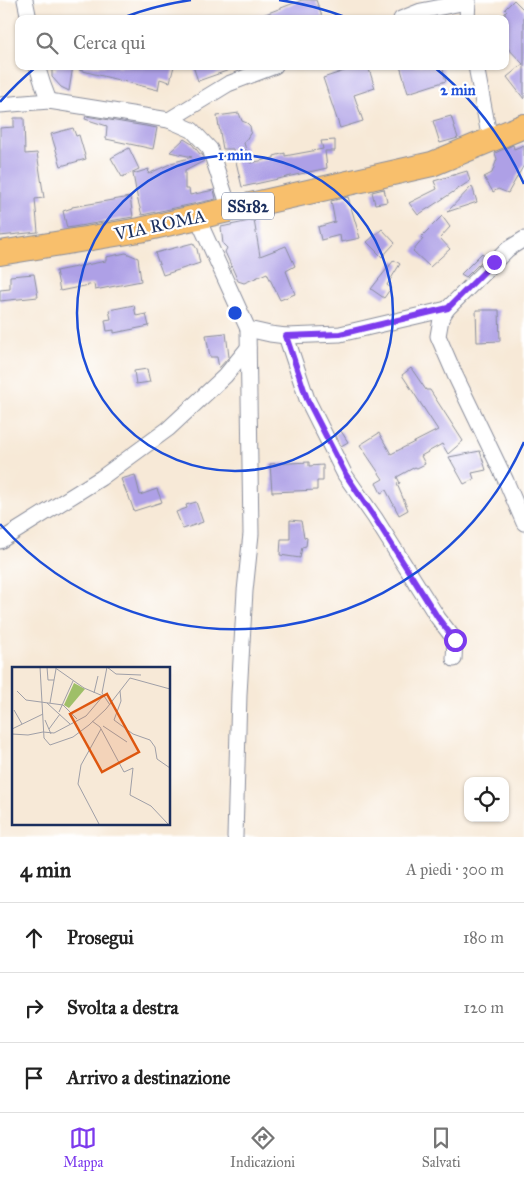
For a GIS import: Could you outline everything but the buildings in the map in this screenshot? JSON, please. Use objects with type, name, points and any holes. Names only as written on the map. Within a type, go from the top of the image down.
[{"type":"main road","name":"SS182","points":[[490,140],[524,126]]},
{"type":"main road","name":"VIA ROMA","points":[[0,253],[140,230],[432,164],[490,140]]},
{"type":"street","points":[[25,0],[28,15]]},
{"type":"street","points":[[411,15],[467,0],[467,15]]},
{"type":"street","points":[[39,70],[49,101]]},
{"type":"street","points":[[169,120],[228,84],[265,70]]},
{"type":"street","points":[[477,70],[490,140]]},
{"type":"street","points":[[0,105],[49,101],[169,120],[192,130],[210,149],[230,210]]},
{"type":"street","points":[[197,218],[248,329],[251,534],[245,590],[239,694],[235,837]]},
{"type":"street","points":[[524,239],[508,249],[448,308],[441,319],[438,336],[524,523]]},
{"type":"street","points":[[248,329],[286,336],[340,334],[448,308]]},
{"type":"street","points":[[286,336],[307,399],[346,475],[438,618],[455,640],[454,659]]},
{"type":"street","points":[[0,541],[101,478],[168,429],[225,376],[248,348]]},
{"type":"route","points":[[455,640],[438,618],[346,475],[307,399],[286,336],[340,334],[448,308],[494,262]]}]
